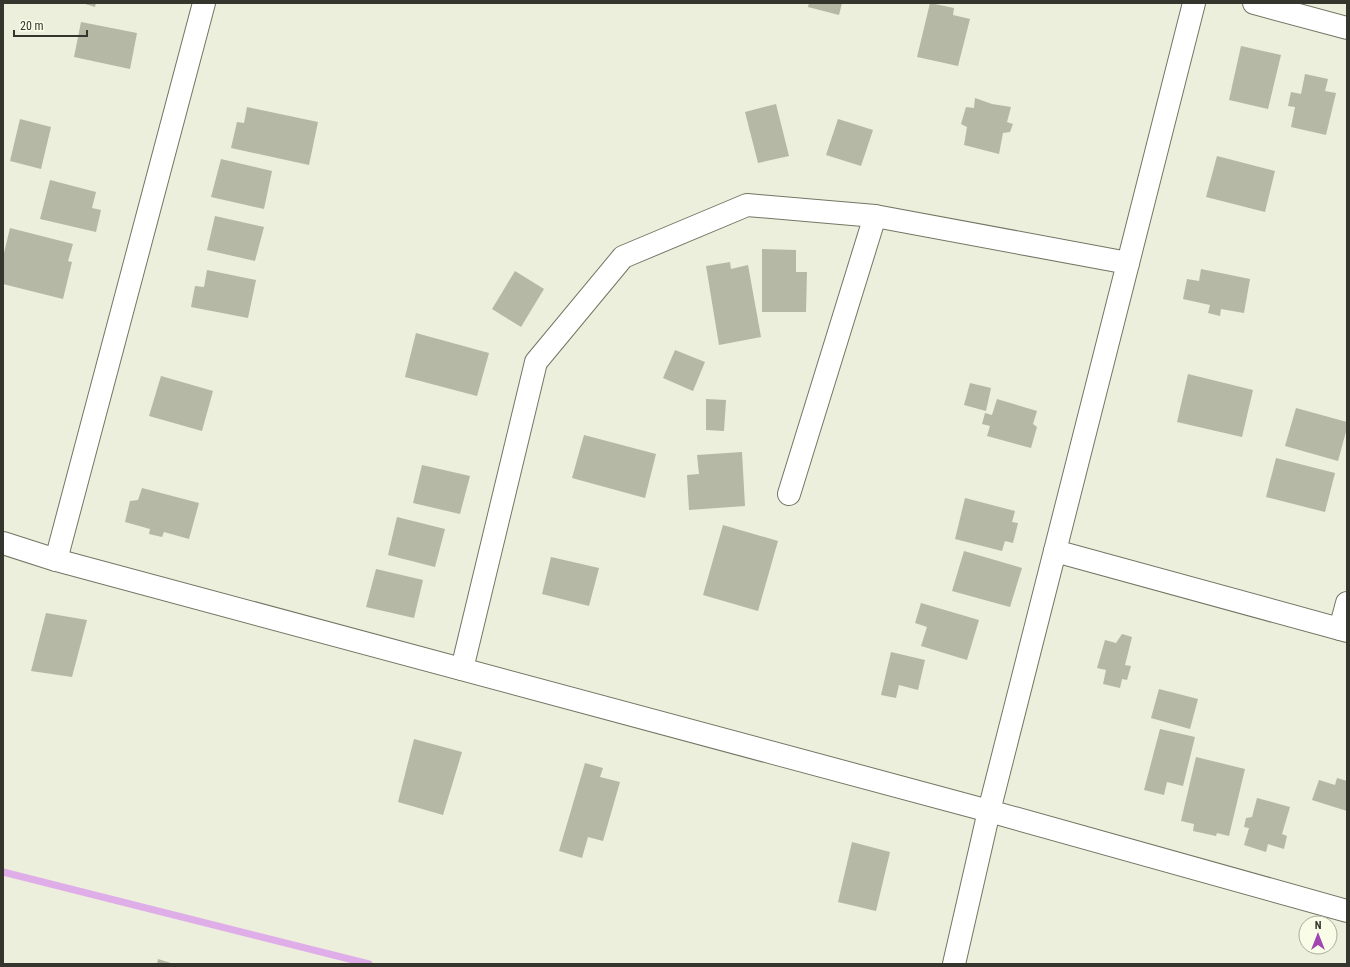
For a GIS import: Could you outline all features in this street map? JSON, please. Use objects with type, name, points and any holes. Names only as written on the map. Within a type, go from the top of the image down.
[{"type":"street","points":[[56,560],[204,3]]},
{"type":"street","points":[[954,964],[989,811],[1194,3]]},
{"type":"street","points":[[1254,3],[1347,28]]},
{"type":"street","points":[[462,669],[536,362],[623,257],[747,205],[876,216],[1128,263]]},
{"type":"street","points":[[789,494],[876,216]]},
{"type":"street","points":[[3,543],[56,560],[989,811],[1347,911]]},
{"type":"street","points":[[1055,551],[1344,630],[1347,603]]},
{"type":"building","points":[[82,3],[96,3],[95,7]]},
{"type":"building","points":[[809,3],[842,3],[839,15],[808,7]]},
{"type":"building","points":[[930,3],[954,8],[953,15],[970,19],[958,66],[917,57]]},
{"type":"building","points":[[81,22],[137,33],[130,69],[74,57]]},
{"type":"building","points":[[1241,46],[1281,55],[1268,109],[1229,100]]},
{"type":"building","points":[[1305,74],[1328,79],[1325,91],[1336,93],[1326,135],[1291,127],[1295,107],[1288,106],[1291,92],[1301,94]]},
{"type":"building","points":[[975,98],[992,104],[1011,107],[1007,122],[1013,124],[1010,132],[1003,133],[999,154],[964,145],[967,127],[961,124],[966,107],[974,108]]},
{"type":"building","points":[[776,104],[789,156],[758,163],[745,112]]},
{"type":"building","points":[[247,107],[318,122],[309,165],[231,148],[237,122],[244,123]]},
{"type":"building","points":[[20,119],[51,127],[41,169],[10,161]]},
{"type":"building","points":[[838,119],[873,130],[861,166],[826,155]]},
{"type":"building","points":[[1217,156],[1275,171],[1265,212],[1206,197]]},
{"type":"building","points":[[221,159],[272,171],[264,209],[211,197]]},
{"type":"building","points":[[50,180],[96,192],[92,208],[101,210],[96,232],[40,219]]},
{"type":"building","points":[[215,216],[264,227],[255,261],[207,250]]},
{"type":"building","points":[[10,228],[73,244],[68,261],[72,262],[63,299],[3,284],[3,257]]},
{"type":"building","points":[[762,249],[796,250],[796,272],[807,272],[806,312],[762,312]]},
{"type":"building","points":[[730,262],[731,269],[748,265],[761,337],[719,345],[706,266]]},
{"type":"building","points":[[1201,269],[1250,279],[1244,313],[1221,309],[1220,316],[1208,313],[1210,305],[1183,299],[1187,279],[1199,281]]},
{"type":"building","points":[[207,270],[256,280],[248,318],[191,307],[195,286],[204,287]]},
{"type":"building","points":[[515,271],[544,289],[521,327],[492,309]]},
{"type":"building","points":[[416,333],[489,353],[477,396],[405,377]]},
{"type":"building","points":[[675,350],[705,362],[693,391],[663,378]]},
{"type":"building","points":[[1188,374],[1253,390],[1242,437],[1177,422]]},
{"type":"building","points":[[161,376],[213,391],[202,431],[149,416]]},
{"type":"building","points":[[970,383],[991,388],[986,411],[964,405]]},
{"type":"building","points":[[706,399],[726,400],[724,431],[706,430]]},
{"type":"building","points":[[997,399],[1037,411],[1033,424],[1037,427],[1031,448],[987,436],[990,426],[982,424],[985,413],[992,415]]},
{"type":"building","points":[[1296,408],[1347,422],[1347,428],[1338,461],[1285,446]]},
{"type":"building","points":[[584,435],[656,454],[645,498],[572,478]]},
{"type":"building","points":[[742,452],[745,506],[689,510],[687,475],[699,474],[697,455]]},
{"type":"building","points":[[1276,458],[1335,473],[1325,512],[1266,497]]},
{"type":"building","points":[[422,465],[470,476],[460,514],[413,503]]},
{"type":"building","points":[[142,488],[199,503],[189,539],[164,532],[162,537],[149,534],[150,529],[125,522],[130,501],[138,500]]},
{"type":"building","points":[[965,498],[1015,511],[1012,522],[1018,523],[1013,543],[1005,541],[1002,551],[955,539]]},
{"type":"building","points":[[397,517],[445,529],[435,567],[388,555]]},
{"type":"building","points":[[723,525],[778,541],[758,611],[703,595]]},
{"type":"building","points":[[964,551],[1022,568],[1010,607],[952,591]]},
{"type":"building","points":[[551,557],[599,568],[589,606],[542,594]]},
{"type":"building","points":[[376,569],[423,580],[414,618],[366,607]]},
{"type":"building","points":[[921,603],[979,620],[967,660],[921,646],[927,627],[915,623]]},
{"type":"building","points":[[46,613],[87,620],[72,677],[31,671]]},
{"type":"building","points":[[1122,634],[1132,637],[1125,665],[1131,666],[1127,680],[1122,679],[1120,688],[1103,684],[1106,670],[1097,668],[1105,640],[1116,643]]},
{"type":"building","points":[[891,652],[925,660],[918,690],[899,685],[896,698],[881,695]]},
{"type":"building","points":[[1159,689],[1198,699],[1190,729],[1151,718]]},
{"type":"building","points":[[1160,729],[1195,737],[1183,786],[1167,782],[1164,795],[1144,790]]},
{"type":"building","points":[[414,739],[462,752],[443,815],[398,802]]},
{"type":"building","points":[[1196,757],[1245,769],[1229,836],[1217,833],[1216,836],[1193,831],[1194,824],[1181,821]]},
{"type":"building","points":[[585,763],[603,768],[600,777],[620,782],[603,841],[588,837],[582,858],[559,851]]},
{"type":"building","points":[[1337,778],[1347,781],[1347,811],[1312,800],[1319,780],[1335,785]]},
{"type":"building","points":[[1257,798],[1290,807],[1282,834],[1287,836],[1284,849],[1268,844],[1266,852],[1244,845],[1249,828],[1244,827],[1246,818],[1252,817]]},
{"type":"building","points":[[852,842],[890,852],[876,911],[838,902]]},
{"type":"building","points":[[158,959],[174,964],[157,964]]},
{"type":"waterway","points":[[3,872],[369,964]]}]
